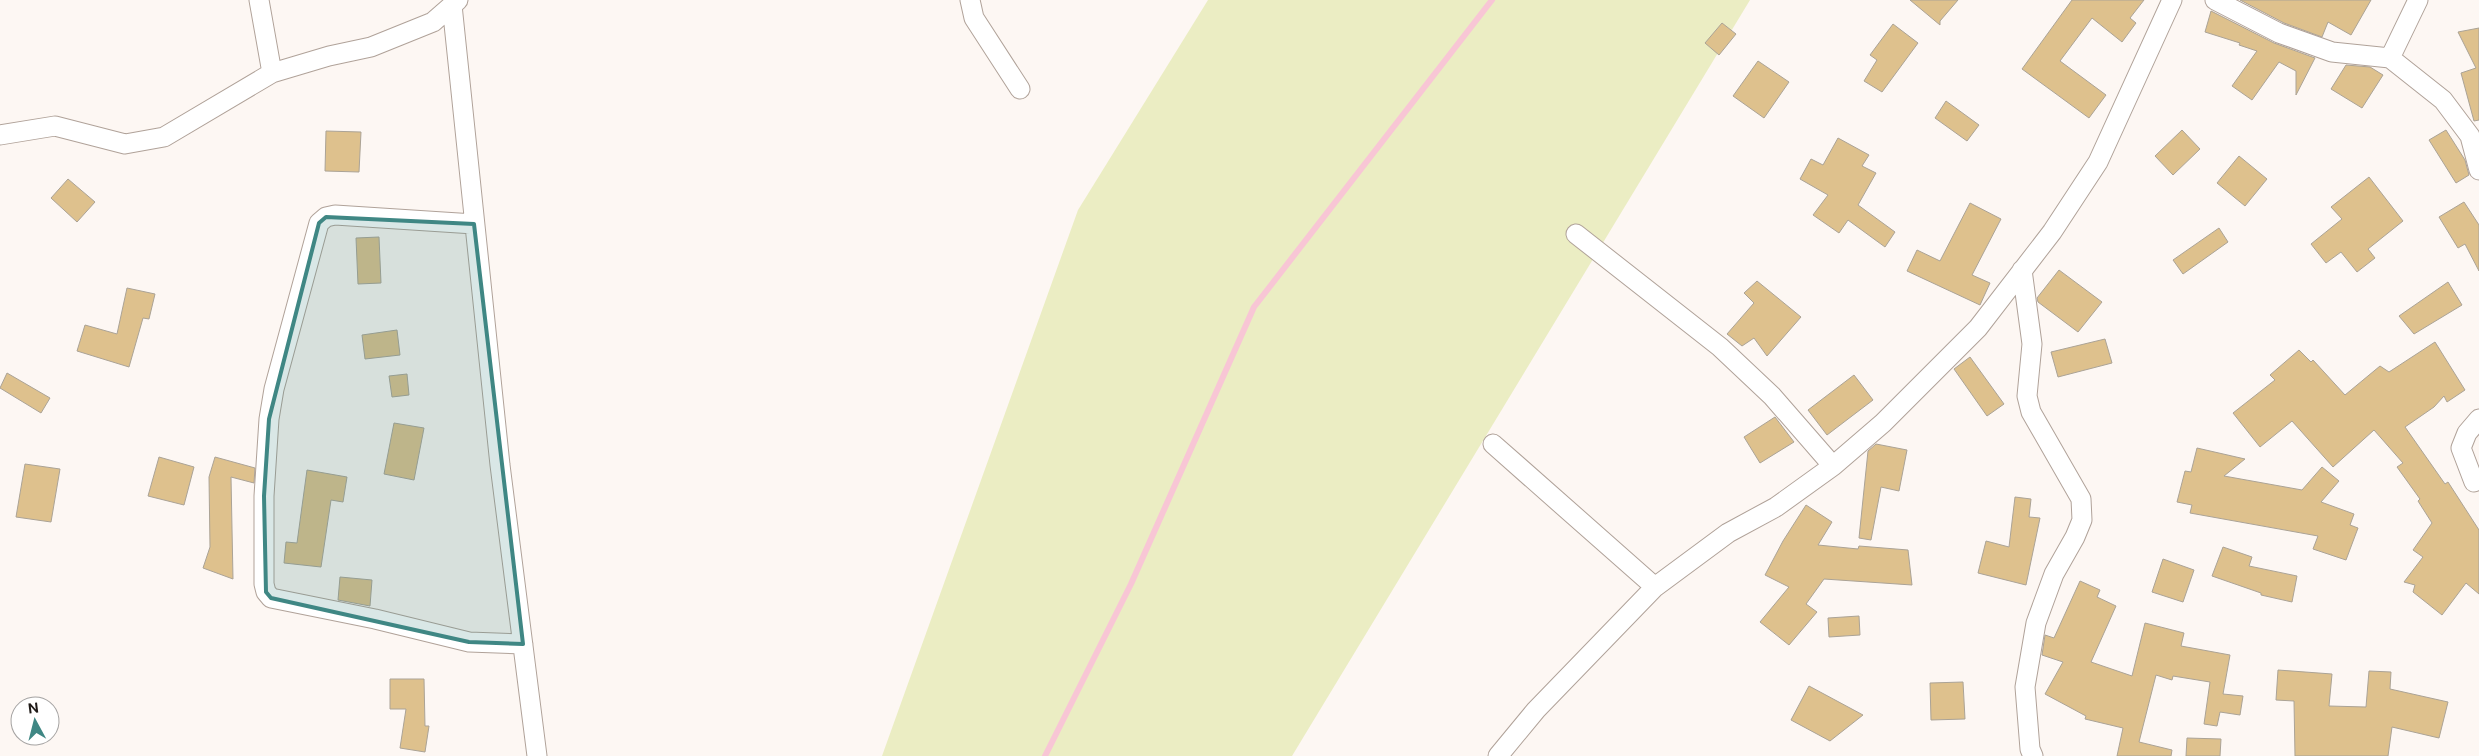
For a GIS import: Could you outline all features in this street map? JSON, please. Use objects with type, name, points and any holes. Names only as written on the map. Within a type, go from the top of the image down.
[{"type":"street","points":[[259,0],[272,73]]},
{"type":"street","points":[[970,0],[974,18],[1020,89]]},
{"type":"street","points":[[1498,756],[1536,710],[1655,587],[1728,533],[1776,507],[1833,466],[1883,423],[1978,328],[2052,232],[2098,162],[2172,0]]},
{"type":"street","points":[[2215,0],[2279,33],[2332,52],[2390,58],[2443,100],[2470,136],[2479,170]]},
{"type":"street","points":[[2390,58],[2418,0]]},
{"type":"street","points":[[0,135],[55,126],[125,144],[164,137],[272,73],[329,56],[371,47],[433,22],[455,2]]},
{"type":"street","points":[[455,2],[474,224],[522,644],[537,756]]},
{"type":"street","points":[[474,224],[336,215],[326,217],[319,223],[274,389],[269,420],[264,496],[264,584],[266,592],[272,598],[375,619],[469,642],[522,644]]},
{"type":"street","points":[[1576,234],[1720,347],[1772,396],[1833,466]]},
{"type":"street","points":[[2022,270],[2032,344],[2027,396],[2031,412],[2081,499],[2082,520],[2075,537],[2054,574],[2036,623],[2025,687],[2030,749],[2033,756]]},
{"type":"street","points":[[2474,482],[2461,448],[2466,433],[2479,419]]},
{"type":"street","points":[[1492,444],[1655,587]]},
{"type":"highlighted area","points":[[326,217],[474,224],[523,644],[469,642],[271,598],[266,592],[264,496],[269,419],[319,223]]},
{"type":"green space","points":[[1208,0],[1750,0],[1292,756],[882,756],[1078,210]]},
{"type":"building","points":[[1910,0],[1958,0],[1940,21],[1940,25]]},
{"type":"building","points":[[2072,0],[2144,0],[2130,18],[2136,23],[2122,42],[2092,18],[2060,61],[2106,95],[2089,118],[2022,69]]},
{"type":"building","points":[[2240,0],[2371,0],[2351,35],[2328,22],[2322,37],[2284,23]]},
{"type":"building","points":[[2211,11],[2274,43],[2315,58],[2296,95],[2296,71],[2279,62],[2252,100],[2232,86],[2257,51],[2239,45],[2240,43],[2205,32]]},
{"type":"building","points":[[1722,23],[1736,34],[1719,55],[1705,43]]},
{"type":"building","points":[[1893,24],[1918,43],[1882,92],[1864,81],[1877,60],[1870,55]]},
{"type":"building","points":[[2479,28],[2479,120],[2474,121],[2461,73],[2476,68],[2458,32]]},
{"type":"building","points":[[1758,61],[1789,82],[1764,118],[1733,96]]},
{"type":"building","points":[[2346,65],[2370,67],[2383,75],[2362,108],[2331,89]]},
{"type":"building","points":[[1946,101],[1979,125],[1967,141],[1935,118]]},
{"type":"building","points":[[2182,130],[2200,149],[2173,175],[2155,156]]},
{"type":"building","points":[[2446,130],[2465,160],[2469,175],[2456,183],[2429,140]]},
{"type":"building","points":[[326,131],[361,132],[359,172],[325,171]]},
{"type":"building","points":[[1838,138],[1869,155],[1862,166],[1876,173],[1858,205],[1895,232],[1885,247],[1848,220],[1839,233],[1813,215],[1828,195],[1800,179],[1811,159],[1823,165]]},
{"type":"building","points":[[2239,156],[2267,179],[2245,206],[2217,183]]},
{"type":"building","points":[[2369,177],[2403,221],[2368,249],[2375,258],[2357,272],[2341,252],[2326,263],[2311,244],[2342,219],[2331,207]]},
{"type":"building","points":[[68,179],[95,202],[77,222],[51,198]]},
{"type":"building","points":[[2464,202],[2479,225],[2479,271],[2465,244],[2458,248],[2439,217]]},
{"type":"building","points":[[1970,203],[2001,219],[1972,275],[1990,283],[1980,305],[1907,271],[1917,250],[1940,261]]},
{"type":"building","points":[[2219,228],[2228,242],[2183,274],[2173,260]]},
{"type":"building","points":[[379,237],[381,283],[358,284],[356,238]]},
{"type":"building","points":[[2059,270],[2102,302],[2078,332],[2038,302],[2037,298]]},
{"type":"building","points":[[1757,281],[1801,317],[1767,356],[1754,338],[1742,346],[1727,334],[1754,303],[1744,293]]},
{"type":"building","points":[[2448,282],[2462,305],[2414,334],[2399,316]]},
{"type":"building","points":[[127,288],[155,294],[149,319],[143,318],[129,367],[77,351],[85,325],[117,334]]},
{"type":"building","points":[[397,330],[400,355],[365,359],[362,335]]},
{"type":"building","points":[[2105,339],[2112,363],[2058,377],[2051,352]]},
{"type":"building","points":[[2435,342],[2465,390],[2447,402],[2444,396],[2434,407],[2405,427],[2445,484],[2448,482],[2479,530],[2479,594],[2466,583],[2442,615],[2413,592],[2415,585],[2404,582],[2423,557],[2413,550],[2432,523],[2418,501],[2420,499],[2397,467],[2403,463],[2374,430],[2333,467],[2292,421],[2260,447],[2233,413],[2275,380],[2270,375],[2299,350],[2311,362],[2313,360],[2345,395],[2380,366],[2389,372]]},
{"type":"building","points":[[1970,357],[2004,404],[1987,416],[1954,369]]},
{"type":"building","points":[[7,373],[50,398],[41,413],[0,388]]},
{"type":"building","points":[[407,374],[409,395],[392,397],[389,376]]},
{"type":"building","points":[[1854,375],[1873,400],[1827,435],[1808,410]]},
{"type":"building","points":[[1775,417],[1794,442],[1760,463],[1744,437]]},
{"type":"building","points":[[394,423],[424,428],[414,480],[384,474]]},
{"type":"building","points":[[1876,444],[1907,450],[1899,491],[1881,487],[1871,540],[1859,538],[1868,451]]},
{"type":"building","points":[[2197,448],[2245,459],[2224,476],[2302,490],[2322,467],[2339,481],[2321,502],[2354,514],[2350,525],[2358,528],[2346,560],[2313,549],[2318,536],[2190,513],[2192,505],[2177,502],[2185,471],[2191,472]]},
{"type":"building","points":[[159,457],[194,467],[184,505],[148,496]]},
{"type":"building","points":[[215,457],[255,468],[254,483],[231,477],[233,579],[203,568],[210,547],[209,477]]},
{"type":"building","points":[[25,464],[60,469],[51,522],[16,517]]},
{"type":"building","points":[[307,470],[347,477],[343,502],[331,500],[321,567],[284,563],[286,542],[297,543]]},
{"type":"building","points":[[2015,497],[2031,499],[2029,517],[2040,518],[2026,585],[1978,573],[1986,541],[2009,547]]},
{"type":"building","points":[[1806,505],[1832,522],[1818,545],[1858,549],[1859,546],[1908,550],[1912,585],[1824,579],[1806,604],[1817,612],[1789,645],[1760,622],[1789,587],[1765,575],[1783,541]]},
{"type":"building","points":[[2223,547],[2252,557],[2249,566],[2297,576],[2292,602],[2261,595],[2261,593],[2212,576]]},
{"type":"building","points":[[2163,559],[2194,570],[2183,602],[2152,592]]},
{"type":"building","points":[[340,577],[372,580],[370,606],[338,600]]},
{"type":"building","points":[[2080,581],[2100,590],[2097,597],[2116,606],[2091,662],[2132,676],[2145,623],[2184,633],[2181,646],[2230,655],[2223,694],[2243,696],[2240,715],[2220,712],[2217,726],[2204,724],[2210,682],[2173,676],[2172,680],[2156,675],[2139,742],[2172,750],[2171,756],[2117,756],[2123,728],[2085,719],[2086,716],[2045,694],[2063,662],[2042,655],[2045,635],[2054,638]]},
{"type":"building","points":[[1859,616],[1860,635],[1829,637],[1828,618]]},
{"type":"building","points":[[2278,670],[2332,674],[2329,706],[2366,707],[2369,671],[2391,672],[2390,689],[2448,702],[2439,738],[2392,727],[2388,756],[2295,756],[2294,701],[2276,700]]},
{"type":"building","points":[[390,679],[424,679],[425,726],[429,726],[425,752],[400,748],[406,709],[390,709]]},
{"type":"building","points":[[1963,682],[1965,719],[1931,720],[1930,683]]},
{"type":"building","points":[[1809,686],[1863,715],[1830,741],[1791,720]]},
{"type":"building","points":[[2187,738],[2221,739],[2220,756],[2186,756]]},
{"type":"waterway","points":[[1045,756],[1131,584],[1254,307],[1492,0]]}]
